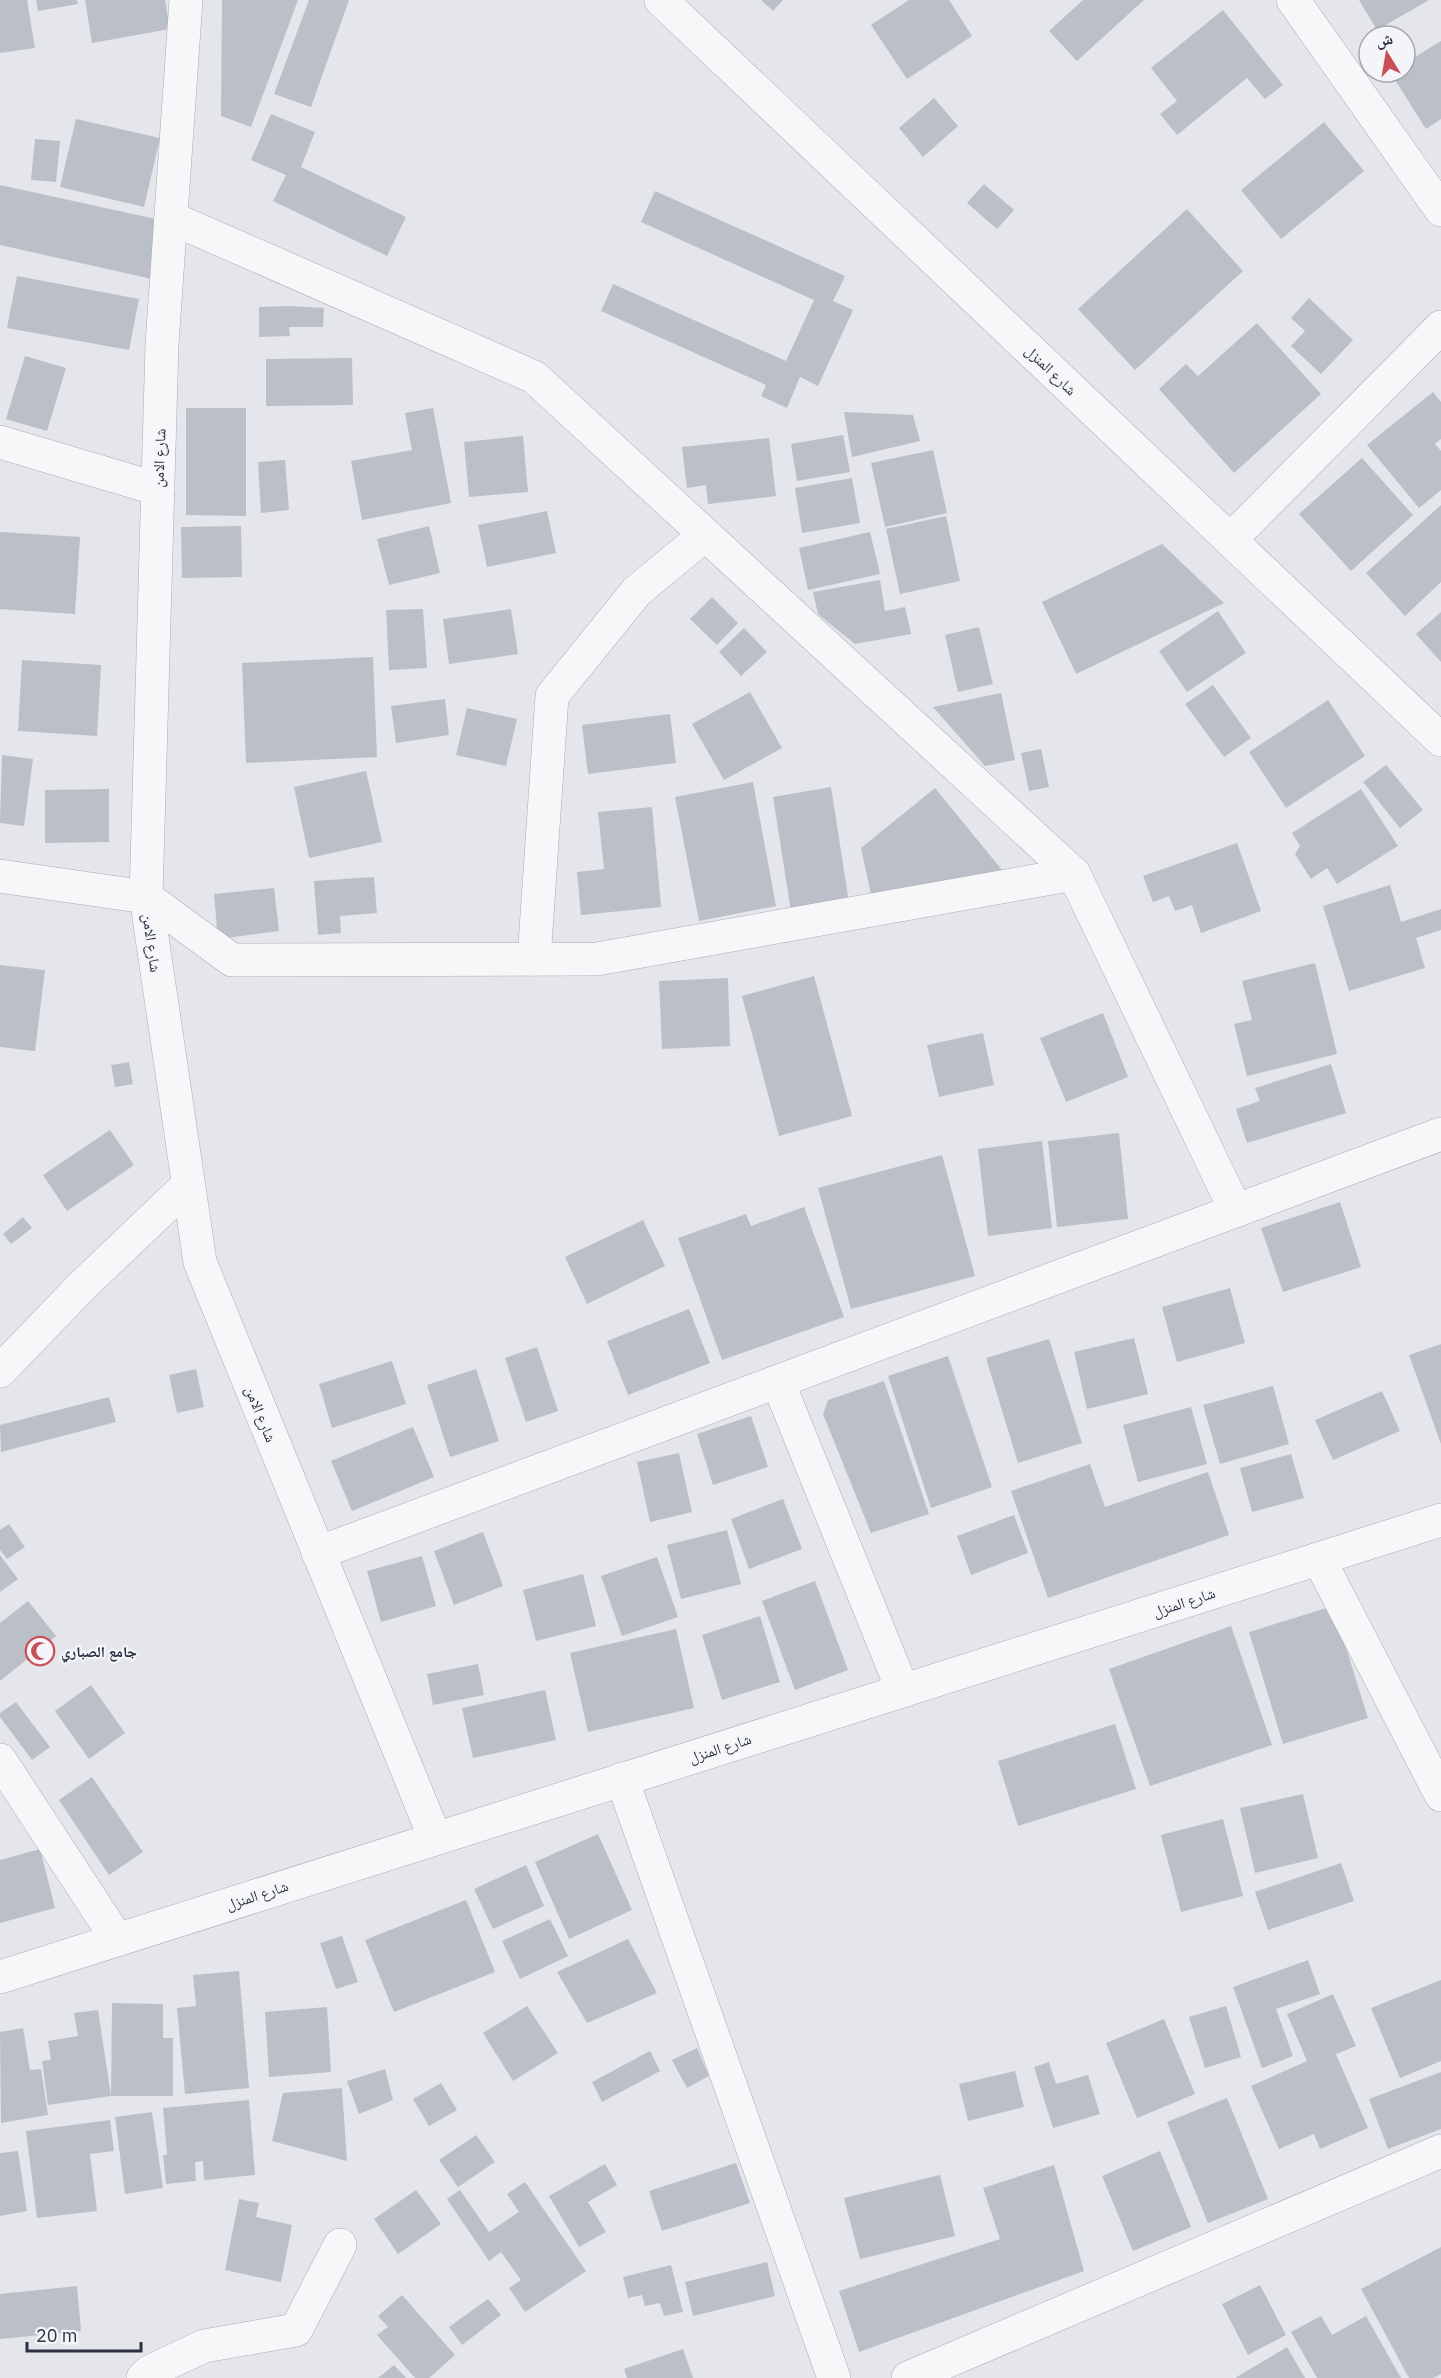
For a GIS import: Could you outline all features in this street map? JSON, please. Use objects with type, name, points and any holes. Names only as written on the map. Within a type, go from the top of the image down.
[{"type":"street","name":"شارع الامن","points":[[186,0],[162,344],[146,897],[200,1262],[435,1838]]},
{"type":"street","name":"شارع المنزل","points":[[661,0],[1441,740]]},
{"type":"street","points":[[1293,0],[1441,210]]},
{"type":"street","points":[[171,218],[534,377],[1074,874],[1236,1211]]},
{"type":"street","points":[[1230,540],[1441,327]]},
{"type":"street","points":[[0,442],[158,489]]},
{"type":"street","points":[[534,959],[552,696],[637,591],[705,535]]},
{"type":"street","points":[[0,876],[146,897],[232,960],[597,959],[1074,874]]},
{"type":"street","points":[[318,1553],[1441,1134]]},
{"type":"street","points":[[0,1371],[83,1285],[188,1185]]},
{"type":"street","points":[[778,1382],[903,1691]]},
{"type":"street","name":"شارع المنزل","points":[[0,1977],[1441,1520]]},
{"type":"street","points":[[1319,1559],[1441,1795]]},
{"type":"street","points":[[0,1760],[117,1940]]},
{"type":"street","points":[[622,1779],[834,2378]]},
{"type":"street","points":[[908,2378],[1441,2151]]},
{"type":"street","points":[[143,2378],[149,2372],[204,2346],[296,2330],[340,2245]]},
{"type":"building","points":[[0,0],[27,0],[35,48],[0,53]]},
{"type":"building","points":[[36,0],[77,0],[78,4],[38,11]]},
{"type":"building","points":[[85,0],[165,0],[170,29],[92,43]]},
{"type":"building","points":[[222,0],[298,0],[251,127],[221,116]]},
{"type":"building","points":[[309,0],[349,0],[311,107],[274,94]]},
{"type":"building","points":[[761,0],[783,0],[773,11]]},
{"type":"building","points":[[909,0],[949,0],[972,36],[907,79],[871,25]]},
{"type":"building","points":[[1083,0],[1144,0],[1077,61],[1049,31]]},
{"type":"building","points":[[1359,0],[1429,0],[1387,24],[1373,24]]},
{"type":"building","points":[[1223,10],[1283,85],[1265,99],[1247,78],[1177,135],[1160,114],[1177,101],[1151,68]]},
{"type":"building","points":[[1441,41],[1441,119],[1426,129],[1398,84],[1417,84],[1417,56]]},
{"type":"building","points":[[934,98],[958,126],[923,157],[899,128]]},
{"type":"building","points":[[271,114],[315,132],[301,167],[406,217],[387,256],[273,201],[286,175],[251,160]]},
{"type":"building","points":[[76,119],[160,138],[144,207],[60,187]]},
{"type":"building","points":[[1324,122],[1364,171],[1281,239],[1241,190]]},
{"type":"building","points":[[35,139],[60,141],[56,182],[31,180]]},
{"type":"building","points":[[984,184],[1014,210],[997,229],[967,203]]},
{"type":"building","points":[[0,185],[165,221],[152,279],[0,245]]},
{"type":"building","points":[[655,191],[845,276],[833,301],[853,310],[818,386],[800,377],[787,408],[761,396],[766,385],[601,311],[613,284],[786,361],[814,300],[641,222]]},
{"type":"building","points":[[1187,209],[1243,271],[1135,370],[1078,309]]},
{"type":"building","points":[[17,276],[139,299],[129,350],[7,328]]},
{"type":"building","points":[[1309,298],[1353,340],[1321,374],[1291,346],[1305,331],[1291,318]]},
{"type":"building","points":[[259,307],[324,308],[323,327],[289,327],[290,336],[259,337]]},
{"type":"building","points":[[1257,323],[1321,394],[1234,473],[1159,389],[1186,364],[1198,376]]},
{"type":"building","points":[[25,356],[66,368],[47,431],[6,419]]},
{"type":"building","points":[[352,358],[353,405],[266,406],[266,359]]},
{"type":"building","points":[[1433,392],[1441,402],[1441,439],[1435,444],[1441,451],[1441,490],[1419,508],[1367,445]]},
{"type":"building","points":[[186,408],[246,408],[246,516],[186,515]]},
{"type":"building","points":[[433,408],[451,503],[362,520],[351,461],[412,450],[405,413]]},
{"type":"building","points":[[844,412],[913,415],[920,441],[852,457]]},
{"type":"building","points":[[843,435],[850,472],[797,481],[791,444]]},
{"type":"building","points":[[523,436],[528,492],[469,497],[464,442]]},
{"type":"building","points":[[769,438],[776,496],[708,504],[706,485],[687,488],[682,447]]},
{"type":"building","points":[[933,450],[947,513],[885,527],[871,463]]},
{"type":"building","points":[[1362,458],[1413,515],[1351,571],[1299,514]]},
{"type":"building","points":[[285,460],[289,510],[261,513],[258,462]]},
{"type":"building","points":[[852,478],[860,523],[802,533],[795,488]]},
{"type":"building","points":[[1441,505],[1441,582],[1405,616],[1366,573]]},
{"type":"building","points":[[547,511],[556,553],[487,567],[478,525]]},
{"type":"building","points":[[946,516],[960,581],[900,594],[886,529]]},
{"type":"building","points":[[241,526],[242,577],[182,578],[181,527]]},
{"type":"building","points":[[429,526],[440,573],[389,585],[377,539]]},
{"type":"building","points":[[0,532],[80,537],[75,614],[0,609]]},
{"type":"building","points":[[870,532],[880,574],[808,590],[799,548]]},
{"type":"building","points":[[1162,544],[1224,603],[1076,674],[1042,602]]},
{"type":"building","points":[[880,580],[885,611],[905,607],[911,634],[855,644],[818,614],[813,592]]},
{"type":"building","points":[[712,597],[738,623],[717,645],[690,619]]},
{"type":"building","points":[[423,609],[427,668],[389,670],[386,610]]},
{"type":"building","points":[[511,609],[518,654],[449,664],[443,619]]},
{"type":"building","points":[[1218,611],[1246,653],[1187,692],[1159,651]]},
{"type":"building","points":[[1441,612],[1441,662],[1416,634]]},
{"type":"building","points":[[979,627],[993,684],[958,692],[945,635]]},
{"type":"building","points":[[744,628],[767,652],[741,676],[719,652]]},
{"type":"building","points":[[373,657],[377,757],[246,763],[242,663]]},
{"type":"building","points":[[22,660],[101,665],[97,736],[18,731]]},
{"type":"building","points":[[1213,685],[1251,738],[1224,757],[1185,704]]},
{"type":"building","points":[[750,692],[782,748],[724,780],[692,724]]},
{"type":"building","points":[[1001,693],[1015,760],[985,766],[933,707]]},
{"type":"building","points":[[445,699],[449,735],[396,743],[391,706]]},
{"type":"building","points":[[1328,700],[1365,756],[1286,808],[1249,752]]},
{"type":"building","points":[[467,708],[517,719],[506,766],[456,755]]},
{"type":"building","points":[[670,714],[676,763],[588,774],[582,725]]},
{"type":"building","points":[[1041,749],[1049,787],[1029,791],[1021,753]]},
{"type":"building","points":[[2,755],[33,759],[24,826],[0,823]]},
{"type":"building","points":[[1386,765],[1423,810],[1400,828],[1363,782]]},
{"type":"building","points":[[366,771],[382,842],[309,858],[294,787]]},
{"type":"building","points":[[753,782],[776,906],[699,921],[675,797]]},
{"type":"building","points":[[831,787],[850,909],[792,918],[773,797]]},
{"type":"building","points":[[935,788],[1002,870],[872,899],[861,848]]},
{"type":"building","points":[[109,789],[109,842],[45,843],[45,790]]},
{"type":"building","points":[[1361,789],[1398,846],[1337,884],[1327,868],[1311,879],[1295,854],[1300,846],[1292,833]]},
{"type":"building","points":[[652,807],[661,907],[581,915],[577,872],[604,869],[598,812]]},
{"type":"building","points":[[1237,843],[1261,911],[1201,933],[1192,905],[1175,911],[1169,896],[1153,902],[1143,876]]},
{"type":"building","points":[[374,877],[377,913],[340,916],[341,933],[318,935],[314,881]]},
{"type":"building","points":[[1390,885],[1401,922],[1441,909],[1441,930],[1416,938],[1425,968],[1349,991],[1323,906]]},
{"type":"building","points":[[274,888],[279,931],[218,939],[214,894]]},
{"type":"building","points":[[1315,963],[1337,1054],[1247,1076],[1234,1024],[1252,1020],[1242,981]]},
{"type":"building","points":[[0,965],[45,970],[35,1051],[0,1047]]},
{"type":"building","points":[[814,976],[852,1116],[779,1136],[742,996]]},
{"type":"building","points":[[728,978],[730,1046],[662,1049],[659,981]]},
{"type":"building","points":[[1103,1013],[1128,1077],[1066,1102],[1040,1038]]},
{"type":"building","points":[[983,1033],[994,1085],[939,1097],[927,1045]]},
{"type":"building","points":[[129,1062],[133,1084],[115,1087],[111,1065]]},
{"type":"building","points":[[1331,1064],[1346,1113],[1247,1143],[1236,1109],[1260,1101],[1255,1088]]},
{"type":"building","points":[[110,1130],[134,1165],[67,1211],[43,1175]]},
{"type":"building","points":[[1119,1133],[1128,1219],[1057,1227],[1048,1141]]},
{"type":"building","points":[[1042,1141],[1052,1228],[988,1236],[978,1149]]},
{"type":"building","points":[[942,1155],[975,1276],[851,1309],[818,1188]]},
{"type":"building","points":[[1340,1202],[1361,1267],[1283,1292],[1261,1228]]},
{"type":"building","points":[[804,1207],[844,1317],[722,1360],[678,1238],[746,1214],[751,1226]]},
{"type":"building","points":[[23,1217],[32,1228],[11,1244],[3,1234]]},
{"type":"building","points":[[643,1220],[665,1266],[587,1304],[565,1257]]},
{"type":"building","points":[[1230,1288],[1245,1343],[1177,1362],[1162,1307]]},
{"type":"building","points":[[689,1309],[710,1363],[628,1395],[607,1341]]},
{"type":"building","points":[[1134,1338],[1148,1394],[1087,1409],[1074,1352]]},
{"type":"building","points":[[1049,1339],[1082,1443],[1018,1463],[986,1358]]},
{"type":"building","points":[[1441,1344],[1441,1444],[1409,1355]]},
{"type":"building","points":[[537,1347],[558,1411],[526,1422],[505,1358]]},
{"type":"building","points":[[948,1356],[992,1487],[931,1508],[888,1376]]},
{"type":"building","points":[[392,1361],[406,1404],[332,1428],[319,1384]]},
{"type":"building","points":[[196,1369],[204,1407],[177,1413],[169,1375]]},
{"type":"building","points":[[476,1369],[499,1441],[450,1457],[427,1385]]},
{"type":"building","points":[[884,1381],[929,1514],[871,1533],[823,1414],[828,1400]]},
{"type":"building","points":[[1273,1386],[1289,1444],[1220,1464],[1203,1405]]},
{"type":"building","points":[[1382,1391],[1400,1431],[1333,1460],[1315,1420]]},
{"type":"building","points":[[109,1397],[116,1422],[1,1452],[0,1425]]},
{"type":"building","points":[[1191,1407],[1207,1464],[1138,1482],[1123,1425]]},
{"type":"building","points":[[751,1416],[768,1467],[713,1485],[697,1434]]},
{"type":"building","points":[[413,1427],[434,1477],[352,1511],[331,1461]]},
{"type":"building","points":[[679,1453],[692,1512],[650,1522],[637,1462]]},
{"type":"building","points":[[1291,1454],[1304,1498],[1252,1512],[1240,1468]]},
{"type":"building","points":[[1090,1464],[1105,1507],[1208,1472],[1229,1535],[1048,1598],[1011,1491]]},
{"type":"building","points":[[783,1499],[802,1549],[749,1569],[731,1519]]},
{"type":"building","points":[[1014,1515],[1028,1553],[971,1575],[957,1536]]},
{"type":"building","points":[[9,1524],[25,1547],[7,1559],[0,1550],[0,1530]]},
{"type":"building","points":[[727,1530],[741,1584],[681,1599],[667,1545]]},
{"type":"building","points":[[483,1532],[503,1586],[454,1605],[434,1551]]},
{"type":"building","points":[[0,1555],[18,1579],[0,1592]]},
{"type":"building","points":[[422,1556],[436,1606],[381,1622],[367,1571]]},
{"type":"building","points":[[657,1557],[678,1617],[622,1636],[601,1576]]},
{"type":"building","points":[[583,1574],[596,1626],[536,1641],[523,1590]]},
{"type":"building","points":[[815,1581],[848,1670],[795,1690],[762,1601]]},
{"type":"building","points":[[28,1601],[56,1636],[0,1681],[0,1623]]},
{"type":"building","points":[[1333,1606],[1368,1718],[1283,1744],[1249,1632]]},
{"type":"building","points":[[760,1616],[780,1682],[722,1700],[702,1635]]},
{"type":"building","points":[[1231,1626],[1272,1745],[1150,1786],[1109,1669]]},
{"type":"building","points":[[676,1629],[694,1708],[588,1732],[570,1653]]},
{"type":"building","points":[[478,1664],[484,1695],[433,1705],[427,1674]]},
{"type":"building","points":[[91,1685],[125,1733],[89,1759],[55,1711]]},
{"type":"building","points":[[545,1690],[556,1740],[473,1758],[462,1708]]},
{"type":"building","points":[[16,1702],[50,1747],[32,1760],[0,1717],[0,1713]]},
{"type":"building","points":[[1115,1724],[1136,1789],[1018,1826],[998,1761]]},
{"type":"building","points":[[92,1777],[143,1852],[109,1875],[59,1800]]},
{"type":"building","points":[[1303,1794],[1318,1858],[1255,1873],[1240,1808]]},
{"type":"building","points":[[1223,1819],[1243,1896],[1181,1912],[1161,1835]]},
{"type":"building","points":[[598,1834],[632,1910],[569,1939],[535,1862]]},
{"type":"building","points":[[40,1849],[55,1908],[0,1923],[0,1860]]},
{"type":"building","points":[[1341,1863],[1354,1901],[1268,1930],[1255,1892]]},
{"type":"building","points":[[526,1865],[544,1906],[493,1929],[474,1889]]},
{"type":"building","points":[[466,1900],[495,1972],[394,2012],[365,1940]]},
{"type":"building","points":[[550,1919],[568,1956],[520,1979],[502,1941]]},
{"type":"building","points":[[342,1936],[358,1982],[336,1989],[320,1943]]},
{"type":"building","points":[[628,1939],[657,1993],[587,2023],[557,1972]]},
{"type":"building","points":[[1308,1960],[1320,1994],[1276,2009],[1293,2056],[1262,2068],[1233,1987]]},
{"type":"building","points":[[239,1971],[249,2088],[185,2094],[177,2008],[196,2006],[193,1975]]},
{"type":"building","points":[[1441,1980],[1441,2061],[1400,2078],[1371,2008]]},
{"type":"building","points":[[1333,1994],[1356,2046],[1336,2054],[1368,2128],[1320,2149],[1314,2134],[1279,2149],[1251,2086],[1307,2061],[1287,2014]]},
{"type":"building","points":[[112,2003],[163,2004],[163,2038],[173,2038],[173,2096],[111,2096]]},
{"type":"building","points":[[527,2006],[558,2053],[513,2081],[483,2033]]},
{"type":"building","points":[[1226,2006],[1241,2057],[1205,2068],[1189,2017]]},
{"type":"building","points":[[327,2007],[331,2072],[269,2077],[265,2012]]},
{"type":"building","points":[[98,2010],[111,2096],[48,2105],[42,2061],[51,2060],[48,2041],[78,2036],[74,2013]]},
{"type":"building","points":[[1164,2019],[1195,2094],[1137,2118],[1106,2043]]},
{"type":"building","points":[[23,2028],[30,2070],[41,2069],[48,2115],[1,2123],[0,2032]]},
{"type":"building","points":[[697,2048],[709,2076],[687,2088],[672,2060]]},
{"type":"building","points":[[650,2051],[660,2071],[602,2102],[592,2082]]},
{"type":"building","points":[[1049,2062],[1056,2084],[1088,2075],[1100,2114],[1053,2128],[1034,2067]]},
{"type":"building","points":[[385,2069],[393,2100],[359,2114],[347,2081]]},
{"type":"building","points":[[1015,2071],[1024,2107],[968,2121],[959,2084]]},
{"type":"building","points":[[1441,2072],[1441,2129],[1388,2149],[1369,2099]]},
{"type":"building","points":[[441,2083],[457,2110],[429,2126],[413,2099]]},
{"type":"building","points":[[342,2088],[347,2161],[272,2141],[283,2093]]},
{"type":"building","points":[[1227,2098],[1268,2199],[1208,2223],[1167,2122]]},
{"type":"building","points":[[249,2100],[255,2175],[204,2180],[203,2161],[195,2162],[196,2181],[166,2184],[163,2155],[167,2155],[163,2108]]},
{"type":"building","points":[[152,2112],[163,2188],[125,2194],[115,2117]]},
{"type":"building","points":[[110,2120],[114,2151],[90,2154],[97,2211],[37,2218],[26,2131]]},
{"type":"building","points":[[476,2135],[495,2162],[458,2187],[439,2160]]},
{"type":"building","points":[[18,2151],[27,2211],[0,2216],[0,2153]]},
{"type":"building","points":[[1160,2151],[1191,2227],[1133,2251],[1102,2176]]},
{"type":"building","points":[[736,2163],[750,2203],[662,2231],[649,2191]]},
{"type":"building","points":[[605,2164],[617,2185],[588,2202],[606,2232],[579,2247],[549,2196]]},
{"type":"building","points":[[1054,2165],[1084,2271],[859,2352],[839,2291],[1000,2239],[983,2188]]},
{"type":"building","points":[[940,2175],[955,2236],[860,2259],[844,2198]]},
{"type":"building","points":[[525,2182],[586,2271],[525,2312],[509,2288],[521,2280],[501,2252],[489,2261],[447,2199],[460,2190],[489,2232],[519,2212],[507,2194]]},
{"type":"building","points":[[416,2190],[441,2224],[398,2254],[374,2219]]},
{"type":"building","points":[[239,2199],[259,2203],[256,2217],[292,2225],[281,2282],[225,2270]]},
{"type":"building","points":[[1441,2247],[1441,2374],[1433,2378],[1409,2378],[1361,2289]]},
{"type":"building","points":[[767,2262],[775,2296],[693,2316],[685,2282]]},
{"type":"building","points":[[671,2265],[683,2312],[664,2316],[660,2303],[645,2306],[642,2295],[628,2298],[623,2277]]},
{"type":"building","points":[[1260,2285],[1286,2335],[1248,2355],[1222,2304]]},
{"type":"building","points":[[77,2286],[81,2331],[0,2339],[0,2294]]},
{"type":"building","points":[[402,2295],[455,2355],[429,2378],[415,2378],[377,2335],[388,2327],[378,2316]]},
{"type":"building","points":[[488,2299],[501,2315],[462,2345],[449,2327]]},
{"type":"building","points":[[1321,2316],[1332,2335],[1366,2316],[1401,2378],[1317,2378],[1291,2332]]},
{"type":"building","points":[[1287,2347],[1305,2378],[1235,2378]]},
{"type":"building","points":[[683,2349],[693,2378],[627,2378],[624,2369]]},
{"type":"building","points":[[394,2365],[406,2378],[378,2378]]},
{"type":"place","name":"جامع الصباري","points":[[40,1651]]}]
